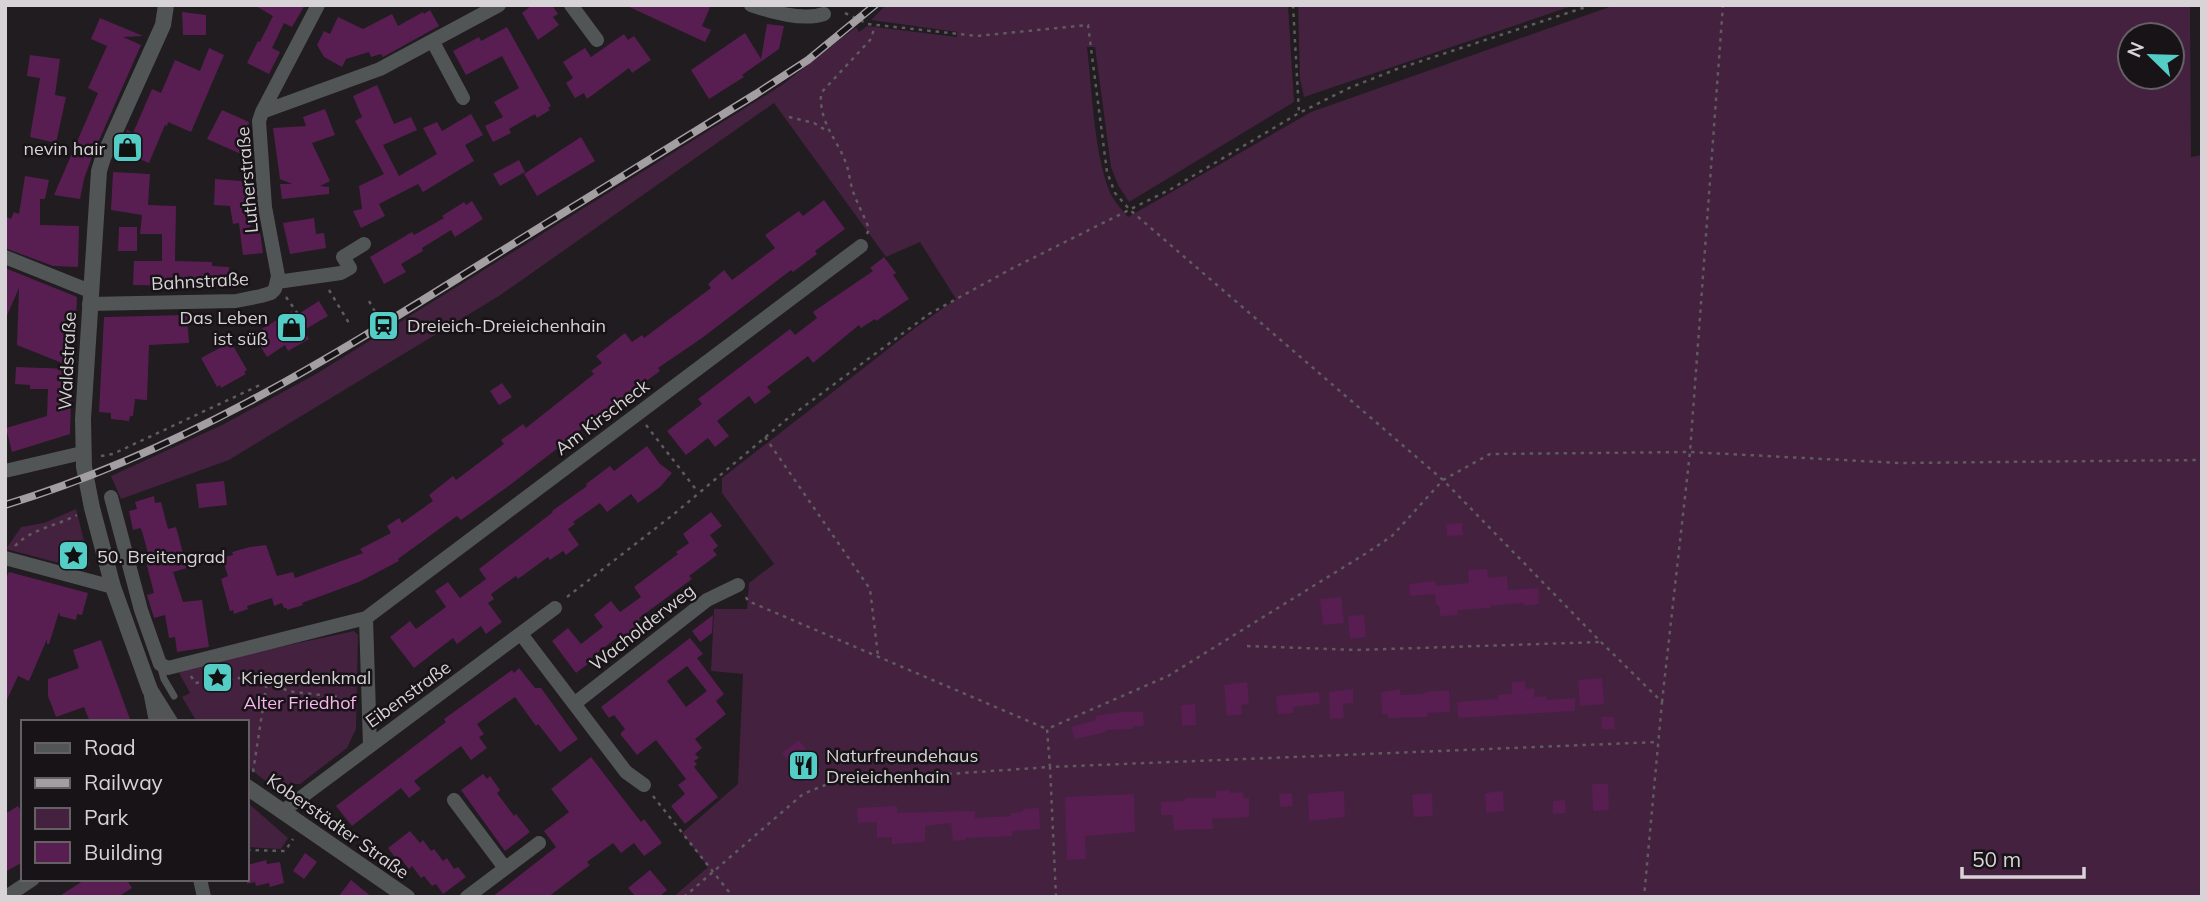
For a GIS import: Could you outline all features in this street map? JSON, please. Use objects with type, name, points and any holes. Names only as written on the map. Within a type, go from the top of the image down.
[{"type":"street","name":"Waldstraße","points":[[150,690],[114,587],[92,508],[82,453],[99,171],[163,24],[166,5]]},
{"type":"street","name":"Lutherstraße","points":[[276,285],[278,276],[265,207],[259,121],[318,5]]},
{"type":"street","points":[[262,112],[380,69],[499,5]]},
{"type":"street","points":[[571,5],[597,40]]},
{"type":"street","points":[[751,5],[783,14],[816,17],[824,14]]},
{"type":"street","points":[[433,42],[463,98]]},
{"type":"street","name":"Bahnstraße","points":[[5,257],[90,298],[236,301],[271,293],[276,285],[341,273],[350,268],[343,257],[364,244]]},
{"type":"street","name":"Am Kirscheck","points":[[160,664],[168,668],[366,618],[861,246]]},
{"type":"street","points":[[5,471],[82,453]]},
{"type":"street","points":[[111,497],[141,610],[160,664]]},
{"type":"street","points":[[7,559],[114,587]]},
{"type":"street","name":"Wacholderweg","points":[[574,704],[707,600],[738,586]]},
{"type":"street","name":"Eibenstraße","points":[[283,811],[555,608]]},
{"type":"street","points":[[366,618],[370,746]]},
{"type":"street","points":[[521,634],[626,772],[644,785]]},
{"type":"street","points":[[150,690],[158,720]]},
{"type":"street","points":[[150,690],[169,720]]},
{"type":"street","name":"Koberstädter Straße","points":[[249,788],[407,897]]},
{"type":"street","points":[[454,800],[505,868]]},
{"type":"street","points":[[467,897],[539,843]]},
{"type":"street","points":[[6,897],[30,881]]},
{"type":"lane","points":[[160,664],[164,679],[174,696]]},
{"type":"path","points":[[1293,5],[1299,113]]},
{"type":"path","points":[[555,608],[765,437],[929,314],[1010,269],[1171,189],[1299,113],[1349,88],[1397,69],[1592,5]]},
{"type":"path","points":[[1644,897],[1662,702],[1690,452],[1723,5]]},
{"type":"path","points":[[845,13],[868,24],[976,36],[1088,25],[1107,172],[1115,192],[1130,210],[1443,480],[1662,702]]},
{"type":"path","points":[[861,246],[869,229],[852,188],[847,165],[827,131],[821,93],[871,39],[876,25]]},
{"type":"path","points":[[789,117],[814,122],[827,131]]},
{"type":"path","points":[[320,275],[349,323]]},
{"type":"path","points":[[276,285],[298,314]]},
{"type":"path","points":[[369,301],[379,319]]},
{"type":"path","points":[[82,453],[103,456],[113,454],[260,385]]},
{"type":"path","points":[[637,415],[699,493]]},
{"type":"path","points":[[765,437],[870,589],[878,657]]},
{"type":"path","points":[[738,586],[748,601],[1047,729],[1168,676],[1365,554],[1392,537],[1443,480],[1490,454],[1690,452],[1900,463],[2202,460]]},
{"type":"path","points":[[7,559],[31,532],[64,522],[92,508]]},
{"type":"path","points":[[1247,646],[1356,650],[1601,642]]},
{"type":"path","points":[[187,667],[194,683],[268,675],[288,691],[338,696],[368,714]]},
{"type":"path","points":[[249,788],[268,675]]},
{"type":"path","points":[[1047,729],[1056,897]]},
{"type":"path","points":[[684,897],[803,794],[845,777],[904,777],[1050,767],[1658,742]]},
{"type":"path","points":[[644,785],[733,897]]},
{"type":"path","points":[[248,850],[285,851],[303,825]]},
{"type":"green space","points":[[886,5],[1288,5],[1294,102],[1129,202],[1111,167],[1095,47],[1087,47],[1097,139],[1104,175],[1117,204],[1128,217],[1311,112],[1615,5],[2190,5],[2191,157],[2202,155],[2202,897],[673,897],[708,867],[682,833],[738,784],[743,674],[711,671],[714,609],[747,609],[749,583],[774,564],[722,493],[722,478],[956,299],[920,242],[886,257],[774,103],[499,296],[229,460],[121,499],[111,476],[222,425],[316,374],[782,85],[856,27],[859,32],[867,26],[957,37],[957,32],[871,20]]},
{"type":"green space","points":[[1298,5],[1575,5],[1304,97],[1300,79]]},
{"type":"green space","points":[[76,509],[90,564],[87,568],[6,549],[21,527],[44,523]]},
{"type":"green space","name":"Alter Friedhof","points":[[354,631],[358,635],[356,729],[347,748],[300,784],[271,785],[248,768],[248,720],[196,720],[182,697],[190,693],[179,673],[187,667]]},
{"type":"green space","points":[[248,803],[288,838],[281,849],[248,847]]},
{"type":"building","points":[[254,5],[305,5],[292,27],[284,23],[272,48],[280,52],[269,74],[247,63],[273,16]]},
{"type":"building","points":[[532,5],[552,5],[558,14],[553,17],[559,25],[538,40],[522,13]]},
{"type":"building","points":[[625,5],[711,5],[702,26],[711,30],[705,42]]},
{"type":"building","points":[[430,10],[439,26],[383,57],[381,54],[371,57],[369,52],[346,59],[342,67],[324,57],[317,45],[324,31],[330,34],[338,17],[363,29],[392,14],[398,26]]},
{"type":"building","points":[[182,12],[206,15],[206,35],[183,35]]},
{"type":"building","points":[[100,18],[143,36],[123,37],[141,45],[93,154],[80,199],[54,195],[98,93],[88,88],[107,46],[91,39]]},
{"type":"building","points":[[767,24],[784,26],[779,49],[742,75],[744,77],[709,99],[691,70],[745,33],[761,59]]},
{"type":"building","points":[[507,27],[551,106],[548,108],[550,110],[537,118],[535,114],[509,129],[511,133],[493,142],[485,126],[503,117],[494,102],[519,88],[502,56],[466,75],[453,51],[479,37],[481,41]]},
{"type":"building","points":[[624,34],[628,40],[634,36],[651,60],[632,73],[629,68],[587,99],[584,93],[575,98],[566,83],[573,78],[563,62],[585,48],[591,57]]},
{"type":"building","points":[[209,48],[224,55],[191,132],[168,122],[149,163],[118,150],[127,130],[133,133],[152,89],[161,93],[175,60],[200,71]]},
{"type":"building","points":[[30,55],[60,59],[55,95],[66,97],[56,143],[30,137],[40,78],[27,76]]},
{"type":"building","points":[[377,85],[394,124],[411,117],[417,130],[383,145],[399,176],[437,154],[423,128],[437,122],[442,131],[471,114],[483,135],[465,145],[474,161],[423,192],[418,184],[379,204],[385,216],[361,228],[353,211],[362,209],[359,186],[384,174],[355,121],[362,117],[353,96]]},
{"type":"building","points":[[325,109],[335,135],[312,143],[330,181],[320,186],[329,187],[329,194],[282,199],[280,184],[292,184],[280,179],[273,128],[306,126],[303,117]]},
{"type":"building","points":[[222,110],[249,122],[247,131],[250,130],[250,158],[207,139]]},
{"type":"building","points":[[581,137],[595,161],[537,196],[524,174]]},
{"type":"building","points":[[519,160],[525,172],[500,186],[493,174]]},
{"type":"building","points":[[113,172],[150,174],[148,205],[176,206],[175,261],[212,262],[212,266],[229,267],[228,287],[133,285],[134,261],[162,261],[162,234],[140,234],[142,215],[111,210]]},
{"type":"building","points":[[25,176],[49,180],[45,199],[40,199],[40,225],[79,226],[78,267],[53,266],[5,248],[5,216],[11,219],[14,212],[19,214]]},
{"type":"building","points":[[215,179],[253,182],[250,233],[260,232],[263,253],[243,255],[239,223],[233,224],[230,206],[214,205]]},
{"type":"building","points":[[824,200],[845,229],[815,251],[817,254],[793,272],[791,270],[658,368],[660,371],[461,520],[457,516],[398,559],[399,561],[359,582],[302,603],[303,605],[287,610],[282,603],[274,606],[272,598],[247,606],[248,609],[234,614],[233,610],[230,611],[221,579],[228,576],[222,558],[233,555],[232,552],[266,545],[277,576],[293,572],[295,578],[363,553],[360,549],[391,533],[387,526],[399,518],[402,523],[433,501],[429,495],[453,476],[456,480],[504,444],[501,440],[523,424],[526,428],[594,374],[591,371],[602,363],[596,356],[625,333],[632,342],[642,335],[644,338],[711,288],[708,284],[724,270],[732,280],[775,248],[765,235],[799,211],[803,216]]},
{"type":"building","points":[[472,201],[483,219],[455,237],[451,230],[422,248],[423,251],[401,264],[406,272],[384,284],[370,257],[412,232],[414,235],[444,218],[442,216],[464,202],[466,205]]},
{"type":"building","points":[[314,218],[316,234],[324,233],[326,248],[290,254],[283,223]]},
{"type":"building","points":[[119,227],[137,227],[137,251],[118,251]]},
{"type":"building","points":[[884,257],[896,273],[893,275],[909,299],[876,321],[875,319],[861,328],[859,325],[813,363],[808,356],[767,387],[771,392],[755,404],[749,396],[717,421],[729,436],[715,447],[708,438],[686,455],[667,431],[702,404],[698,399],[790,329],[795,335],[817,318],[813,312],[873,271],[870,268]]},
{"type":"building","points":[[5,268],[77,297],[72,367],[17,345],[19,288],[5,320]]},
{"type":"building","points":[[319,301],[328,316],[304,330],[309,339],[288,351],[285,345],[267,357],[253,334],[292,311],[295,316]]},
{"type":"building","points":[[187,315],[189,343],[149,345],[147,400],[135,399],[133,416],[130,416],[129,421],[111,419],[111,413],[99,412],[104,317]]},
{"type":"building","points":[[231,342],[247,370],[244,372],[246,374],[221,388],[220,385],[217,387],[201,358]]},
{"type":"building","points":[[16,367],[72,369],[70,434],[12,452],[6,428],[47,416],[48,389],[30,389],[30,385],[15,384]]},
{"type":"building","points":[[502,383],[512,397],[499,405],[490,391]]},
{"type":"building","points":[[647,446],[660,464],[672,473],[660,487],[638,503],[631,494],[607,512],[600,503],[573,522],[575,524],[568,529],[579,545],[566,555],[563,551],[550,560],[548,557],[518,579],[516,576],[491,594],[494,599],[488,603],[502,622],[486,634],[481,626],[457,644],[453,638],[414,668],[390,637],[410,621],[416,629],[446,607],[435,591],[448,582],[460,598],[486,579],[479,569],[610,466],[614,471]]},
{"type":"building","points":[[224,481],[227,505],[199,508],[196,484]]},
{"type":"building","points":[[154,496],[155,503],[161,502],[168,529],[176,527],[187,568],[173,572],[183,602],[202,600],[209,647],[177,652],[175,637],[169,638],[165,615],[154,618],[147,595],[154,593],[146,562],[150,561],[142,531],[140,528],[133,530],[129,511],[137,509],[135,502]]},
{"type":"building","points":[[711,512],[722,526],[710,535],[718,546],[713,550],[717,555],[689,576],[692,579],[639,618],[637,623],[642,630],[624,643],[619,636],[576,673],[552,641],[568,628],[581,644],[603,627],[594,615],[611,601],[620,612],[641,597],[634,587],[678,554],[676,552],[689,543],[683,534]]},
{"type":"building","points":[[1462,523],[1463,535],[1447,536],[1446,524]]},
{"type":"building","points":[[1487,569],[1488,578],[1507,576],[1508,590],[1538,588],[1539,604],[1524,606],[1523,603],[1457,610],[1458,615],[1440,616],[1435,594],[1410,596],[1409,584],[1435,581],[1436,586],[1469,583],[1468,570]]},
{"type":"building","points":[[9,572],[88,593],[82,615],[77,614],[76,620],[60,616],[59,612],[49,644],[47,639],[29,681],[18,676],[5,704],[5,580]]},
{"type":"building","points":[[1341,597],[1344,623],[1323,625],[1320,599]]},
{"type":"building","points":[[713,615],[712,633],[700,642],[692,631]]},
{"type":"building","points":[[1364,615],[1366,637],[1350,639],[1348,616]]},
{"type":"building","points":[[690,638],[703,654],[697,658],[724,694],[716,701],[726,714],[695,739],[702,748],[695,754],[699,758],[694,761],[697,764],[694,767],[718,797],[685,824],[671,806],[685,794],[678,785],[686,779],[656,740],[637,755],[621,735],[625,729],[614,715],[609,718],[601,707]],"holes":[[[687,666],[707,691],[686,707],[667,681]]]},
{"type":"building","points":[[101,640],[130,720],[89,720],[84,707],[56,717],[48,696],[48,679],[79,668],[73,650]]},
{"type":"building","points":[[519,668],[535,688],[541,688],[578,739],[560,752],[538,724],[536,726],[515,697],[477,724],[484,734],[479,737],[487,748],[471,760],[461,746],[414,781],[421,789],[409,798],[401,788],[352,826],[336,806],[446,722],[444,719],[512,670],[514,673]]},
{"type":"building","points":[[1602,678],[1604,704],[1580,706],[1578,680]]},
{"type":"building","points":[[1525,681],[1526,689],[1534,688],[1534,697],[1547,696],[1547,700],[1575,698],[1575,711],[1458,718],[1457,702],[1498,699],[1498,695],[1512,694],[1512,682]]},
{"type":"building","points":[[1247,682],[1249,704],[1241,705],[1242,714],[1227,716],[1224,685]]},
{"type":"building","points":[[1353,689],[1353,703],[1343,704],[1344,718],[1330,719],[1329,692]]},
{"type":"building","points":[[1400,689],[1400,695],[1449,690],[1450,712],[1427,713],[1427,717],[1388,718],[1388,714],[1382,714],[1381,692]]},
{"type":"building","points":[[1319,692],[1320,704],[1293,707],[1293,713],[1278,714],[1276,696]]},
{"type":"building","points":[[1195,704],[1196,725],[1182,726],[1181,705]]},
{"type":"building","points":[[1143,712],[1144,726],[1106,730],[1075,739],[1071,727],[1096,720],[1096,716]]},
{"type":"building","points":[[1601,717],[1614,717],[1615,729],[1602,729]]},
{"type":"building","points":[[799,740],[821,770],[806,783],[782,753]]},
{"type":"building","points":[[591,757],[641,822],[644,819],[662,843],[644,856],[634,843],[621,853],[613,843],[587,862],[590,865],[548,897],[492,897],[556,847],[544,831],[569,812],[551,789]]},
{"type":"building","points":[[483,774],[487,779],[490,776],[500,790],[497,793],[530,832],[505,851],[461,790]]},
{"type":"building","points":[[1592,784],[1608,784],[1609,810],[1593,811]]},
{"type":"building","points":[[1230,790],[1230,793],[1243,792],[1243,798],[1249,798],[1249,817],[1212,819],[1213,829],[1174,830],[1173,815],[1161,815],[1161,802],[1185,801],[1185,798],[1216,798],[1216,791]]},
{"type":"building","points":[[1344,791],[1345,817],[1309,821],[1308,794]]},
{"type":"building","points":[[1503,791],[1504,811],[1486,813],[1485,793]]},
{"type":"building","points":[[1292,793],[1293,806],[1280,807],[1279,794]]},
{"type":"building","points":[[1432,793],[1433,816],[1414,817],[1412,795]]},
{"type":"building","points":[[1134,794],[1135,832],[1085,836],[1086,859],[1067,860],[1065,797]]},
{"type":"building","points":[[1565,800],[1566,813],[1553,814],[1553,801]]},
{"type":"building","points":[[18,806],[21,811],[21,863],[5,872],[5,814]]},
{"type":"building","points":[[897,806],[897,813],[975,811],[975,818],[1011,816],[1011,813],[1023,812],[1023,809],[1039,808],[1040,829],[1013,831],[1012,836],[953,841],[951,823],[925,826],[925,842],[892,844],[892,837],[877,838],[877,822],[858,823],[857,808]]},
{"type":"building","points":[[410,831],[420,843],[423,840],[431,851],[434,849],[443,861],[447,858],[454,869],[458,867],[466,877],[443,894],[436,884],[432,886],[424,876],[421,878],[412,866],[409,869],[400,858],[397,860],[388,848]]},
{"type":"building","points":[[305,853],[317,862],[304,879],[293,871]]},
{"type":"building","points":[[266,860],[267,864],[280,862],[284,883],[270,887],[269,883],[256,886],[255,882],[247,884],[248,865]]},
{"type":"building","points":[[650,870],[667,890],[659,897],[636,897],[628,888]]},
{"type":"building","points":[[351,880],[372,897],[338,897]]},
{"type":"building","points":[[83,881],[127,881],[132,888],[118,897],[58,897]]},
{"type":"railway","points":[[5,505],[131,459],[249,402],[306,370],[756,94],[808,60],[875,5]]},
{"type":"place","name":"nevin hair","points":[[128,148]]},
{"type":"place","name":"Dreieich-Dreieichenhain","points":[[384,325]]},
{"type":"place","name":"Das Leben ist süß","points":[[291,327]]},
{"type":"place","name":"50. Breitengrad","points":[[74,556]]},
{"type":"place","name":"Kriegerdenkmal","points":[[218,677]]},
{"type":"place","name":"Naturfreundehaus Dreieichenhain","points":[[803,765]]}]
